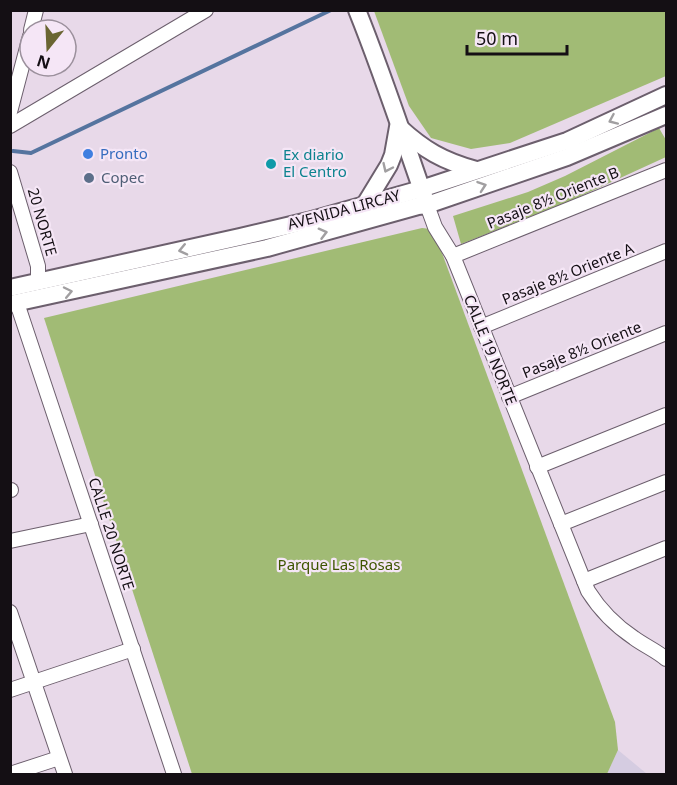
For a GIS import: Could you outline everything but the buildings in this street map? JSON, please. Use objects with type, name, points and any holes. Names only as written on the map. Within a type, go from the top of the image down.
[{"type":"main road","name":"CALLE 19 NORTE","points":[[357,10],[427,206]]},
{"type":"main road","name":"AVENIDA LIRCAY","points":[[13,299],[38,282],[195,248],[364,206],[421,189],[567,141],[666,95]]},
{"type":"main road","name":"AVENIDA LIRCAY","points":[[13,299],[267,248],[418,206],[427,206],[567,157],[666,118]]},
{"type":"main road","points":[[398,126],[429,152],[457,165],[476,170]]},
{"type":"main road","points":[[364,206],[389,165],[398,126]]},
{"type":"street","points":[[10,126],[206,10]]},
{"type":"street","points":[[10,112],[19,78]]},
{"type":"street","name":"Pasaje 8½ Oriente B","points":[[453,256],[666,170]]},
{"type":"street","name":"20 NORTE","points":[[10,172],[38,266],[38,282]]},
{"type":"street","name":"CALLE 19 NORTE","points":[[427,206],[435,227],[453,256],[537,467],[594,600],[612,621],[635,639],[666,656]]},
{"type":"street","name":"Pasaje 8½ Oriente A","points":[[481,327],[666,251]]},
{"type":"street","name":"CALLE 20 NORTE","points":[[13,299],[174,774]]},
{"type":"street","name":"Pasaje 8½ Oriente","points":[[509,397],[666,333]]},
{"type":"street","points":[[537,467],[666,415]]},
{"type":"street","points":[[561,524],[666,482]]},
{"type":"street","points":[[10,541],[91,525]]},
{"type":"street","points":[[584,581],[666,548]]},
{"type":"street","points":[[10,612],[65,774]]},
{"type":"street","points":[[10,690],[132,649]]},
{"type":"street","points":[[10,774],[59,758]]},
{"type":"shaded area","points":[[618,750],[647,774],[607,774]]},
{"type":"green space","points":[[374,11],[666,11],[666,76],[510,143],[471,149],[431,138],[409,106]]},
{"type":"green space","points":[[659,128],[666,140],[666,157],[570,201],[461,244],[453,216],[528,192],[565,176]]},
{"type":"green space","name":"Parque Las Rosas","points":[[422,228],[431,229],[435,234],[615,722],[618,750],[607,774],[192,774],[44,318]]},
{"type":"waterway","points":[[13,151],[31,153],[331,10]]},
{"type":"place","name":"Pronto","points":[[88,154]]},
{"type":"place","name":"Ex diario El Centro","points":[[271,164]]},
{"type":"place","name":"Copec","points":[[89,178]]}]
